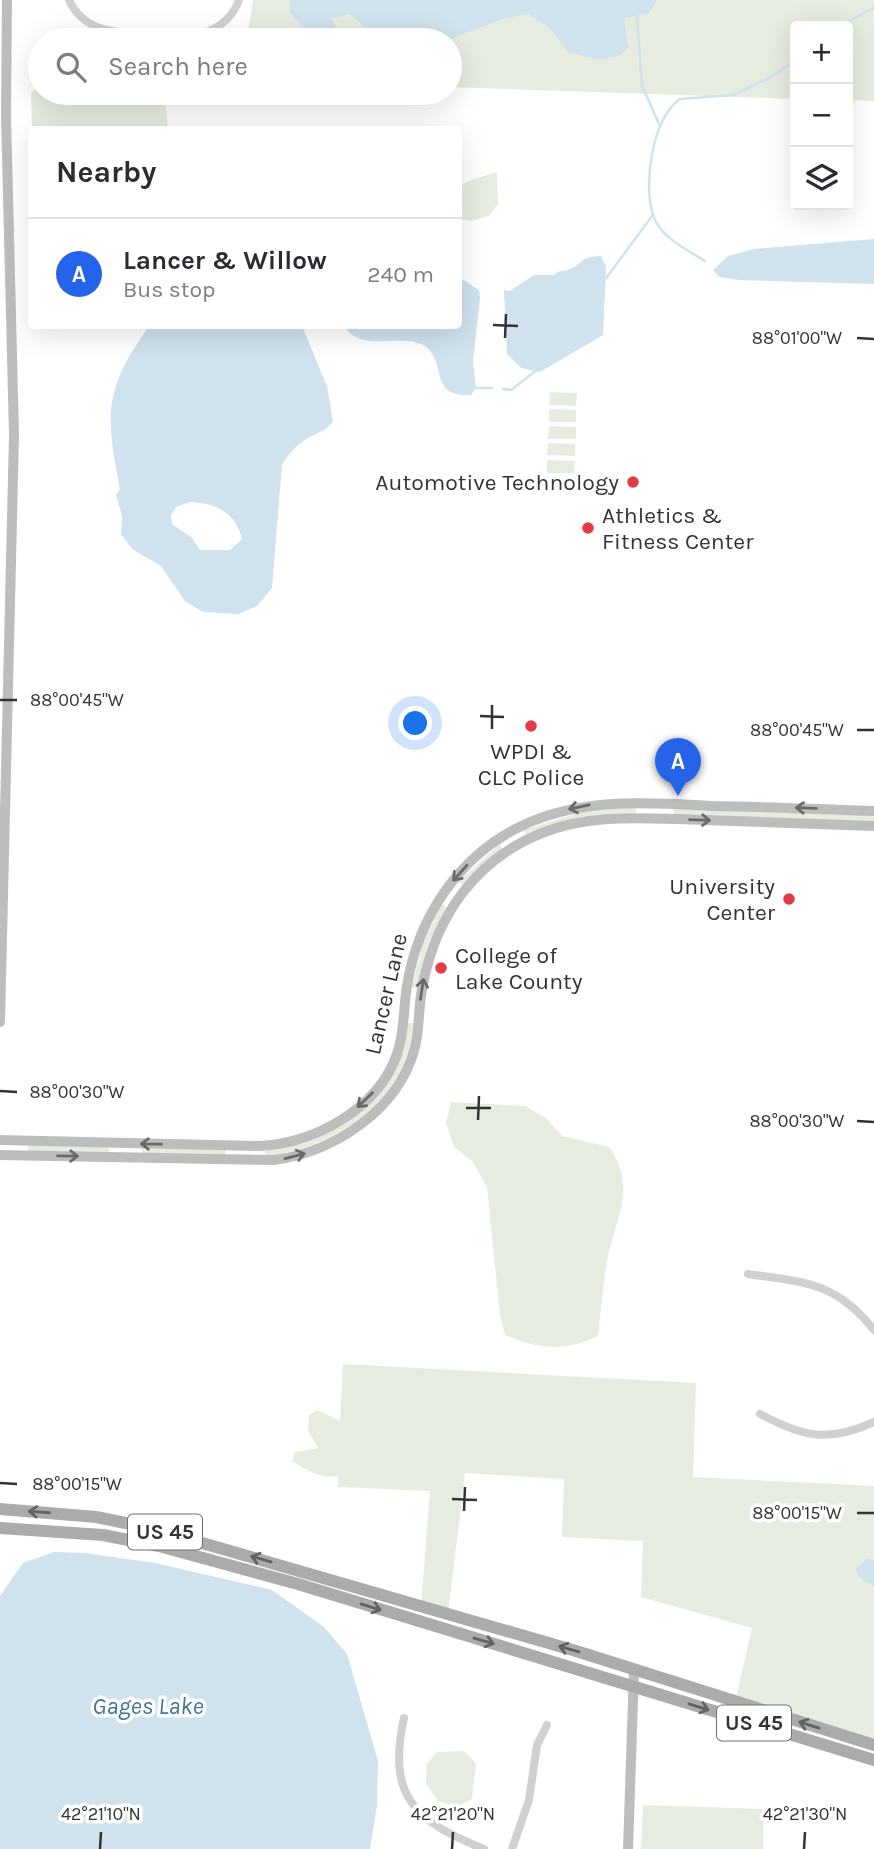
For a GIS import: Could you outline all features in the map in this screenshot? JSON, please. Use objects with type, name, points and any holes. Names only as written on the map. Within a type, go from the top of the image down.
[{"type":"main road","name":"US 45","points":[[0,1509],[96,1517],[150,1528],[422,1605],[874,1745]]},
{"type":"main road","name":"US 45","points":[[0,1528],[103,1535],[159,1546],[298,1584],[874,1760]]},
{"type":"street","points":[[0,1022],[13,446],[6,116],[7,0]]},
{"type":"street","points":[[69,0],[86,22],[99,28]]},
{"type":"street","points":[[211,28],[229,17],[239,0]]},
{"type":"street","name":"Lancer Lane","points":[[0,1140],[260,1146],[299,1141],[331,1126],[363,1102],[390,1070],[401,1042],[413,958],[426,923],[444,892],[462,869],[490,845],[540,818],[575,808],[617,803],[874,811]]},
{"type":"street","name":"Lancer Lane","points":[[0,1155],[274,1160],[307,1153],[342,1137],[373,1114],[393,1092],[407,1070],[415,1047],[428,960],[438,932],[457,899],[494,860],[541,833],[611,818],[874,826]]},
{"type":"street","points":[[748,1274],[796,1279],[828,1290],[853,1307],[874,1330]]},
{"type":"street","points":[[760,1414],[786,1429],[815,1436],[846,1433],[874,1422]]},
{"type":"street","points":[[628,1849],[634,1671]]},
{"type":"street","points":[[404,1718],[397,1752],[407,1796],[422,1817],[456,1838],[485,1849]]},
{"type":"street","points":[[512,1849],[529,1800],[537,1745],[547,1725]]},
{"type":"shaded area","points":[[253,0],[874,0],[874,101],[853,100],[853,21],[790,21],[790,99],[462,87],[462,28],[249,28]]},
{"type":"shaded area","points":[[31,105],[166,105],[168,126],[32,126]]},
{"type":"shaded area","points":[[497,172],[498,204],[489,216],[472,221],[462,219],[462,185]]},
{"type":"shaded area","points":[[550,392],[577,393],[576,406],[549,405]]},
{"type":"shaded area","points":[[549,409],[576,410],[576,422],[549,422]]},
{"type":"shaded area","points":[[549,426],[576,427],[576,439],[548,439]]},
{"type":"shaded area","points":[[548,443],[575,444],[575,456],[547,455]]},
{"type":"shaded area","points":[[547,460],[575,461],[574,473],[547,473]]},
{"type":"shaded area","points":[[636,808],[636,813],[580,818],[526,835],[524,830],[588,810]]},
{"type":"shaded area","points":[[674,808],[874,815],[874,821],[673,815]]},
{"type":"shaded area","points":[[500,844],[502,849],[462,885],[458,882]]},
{"type":"shaded area","points":[[442,904],[446,907],[427,946],[417,988],[412,987],[423,943]]},
{"type":"shaded area","points":[[408,1023],[413,1023],[408,1050],[398,1075],[383,1097],[364,1115],[342,1131],[317,1143],[265,1156],[265,1151],[307,1143],[336,1129],[392,1076],[400,1059]]},
{"type":"shaded area","points":[[451,1102],[525,1106],[547,1119],[562,1136],[609,1147],[618,1162],[623,1190],[622,1204],[607,1261],[598,1336],[574,1345],[551,1347],[505,1335],[500,1315],[487,1187],[472,1161],[454,1147],[446,1123]]},
{"type":"shaded area","points":[[28,1145],[109,1147],[109,1153],[28,1151]]},
{"type":"shaded area","points":[[142,1148],[226,1150],[225,1155],[142,1154]]},
{"type":"shaded area","points":[[343,1364],[696,1383],[693,1477],[874,1486],[874,1740],[736,1698],[752,1628],[641,1597],[643,1541],[562,1537],[564,1479],[465,1473],[448,1614],[421,1606],[430,1491],[338,1487],[338,1476],[320,1475],[292,1461],[295,1452],[318,1448],[308,1431],[309,1415],[317,1410],[340,1421]]},
{"type":"shaded area","points":[[464,1751],[476,1764],[472,1799],[457,1807],[438,1801],[426,1784],[427,1764],[437,1752]]},
{"type":"shaded area","points":[[643,1805],[764,1809],[763,1849],[641,1849]]},
{"type":"water","points":[[290,0],[657,0],[649,13],[624,18],[628,48],[620,55],[600,60],[568,52],[550,28],[528,14],[500,20],[462,35],[462,28],[366,28],[350,14],[332,18],[336,28],[305,28],[290,13]]},
{"type":"water","points":[[874,239],[874,284],[739,280],[719,277],[713,270],[728,256],[754,249]]},
{"type":"water","points":[[601,256],[606,267],[603,335],[540,372],[521,368],[507,354],[504,290],[510,291],[534,275],[554,275],[585,259]]},
{"type":"water","points":[[462,279],[479,290],[473,362],[476,388],[471,395],[448,390],[443,384],[435,359],[423,345],[403,341],[371,341],[352,335],[347,329],[462,329]]},
{"type":"water","points":[[147,329],[303,329],[327,386],[333,422],[300,444],[282,464],[272,588],[257,606],[238,614],[203,612],[185,601],[161,566],[132,549],[121,534],[122,516],[116,495],[120,489],[111,420],[116,385]],"holes":[[[190,502],[208,504],[229,516],[239,530],[242,539],[230,550],[200,550],[192,538],[172,524],[171,515],[176,507]]]},
{"type":"water","name":"Gages Lake","points":[[54,1552],[84,1553],[155,1563],[272,1590],[324,1627],[347,1654],[378,1761],[377,1805],[370,1849],[0,1849],[0,1596],[23,1563]]},
{"type":"water","points":[[868,1558],[874,1560],[874,1586],[861,1579],[855,1569]]},
{"type":"waterway","points":[[849,21],[874,8]]},
{"type":"waterway","points":[[637,16],[642,86],[659,124]]},
{"type":"waterway","points":[[705,261],[661,230],[653,215],[650,202],[650,170],[652,153],[663,121],[670,108],[680,99],[733,95],[790,64]]},
{"type":"waterway","points":[[604,281],[652,216]]},
{"type":"waterway","points":[[503,389],[511,390],[538,369]]},
{"type":"waterway","points":[[476,388],[492,388]]},
{"type":"place","name":"Automotive Technology","points":[[633,482]]},
{"type":"place","name":"Athletics & Fitness Center","points":[[588,528]]},
{"type":"place","name":"WPDI & CLC Police","points":[[531,726]]},
{"type":"place","name":"Lancer & Willow","points":[[678,796]]},
{"type":"place","name":"University Center","points":[[789,899]]},
{"type":"place","name":"College of Lake County","points":[[441,968]]}]
